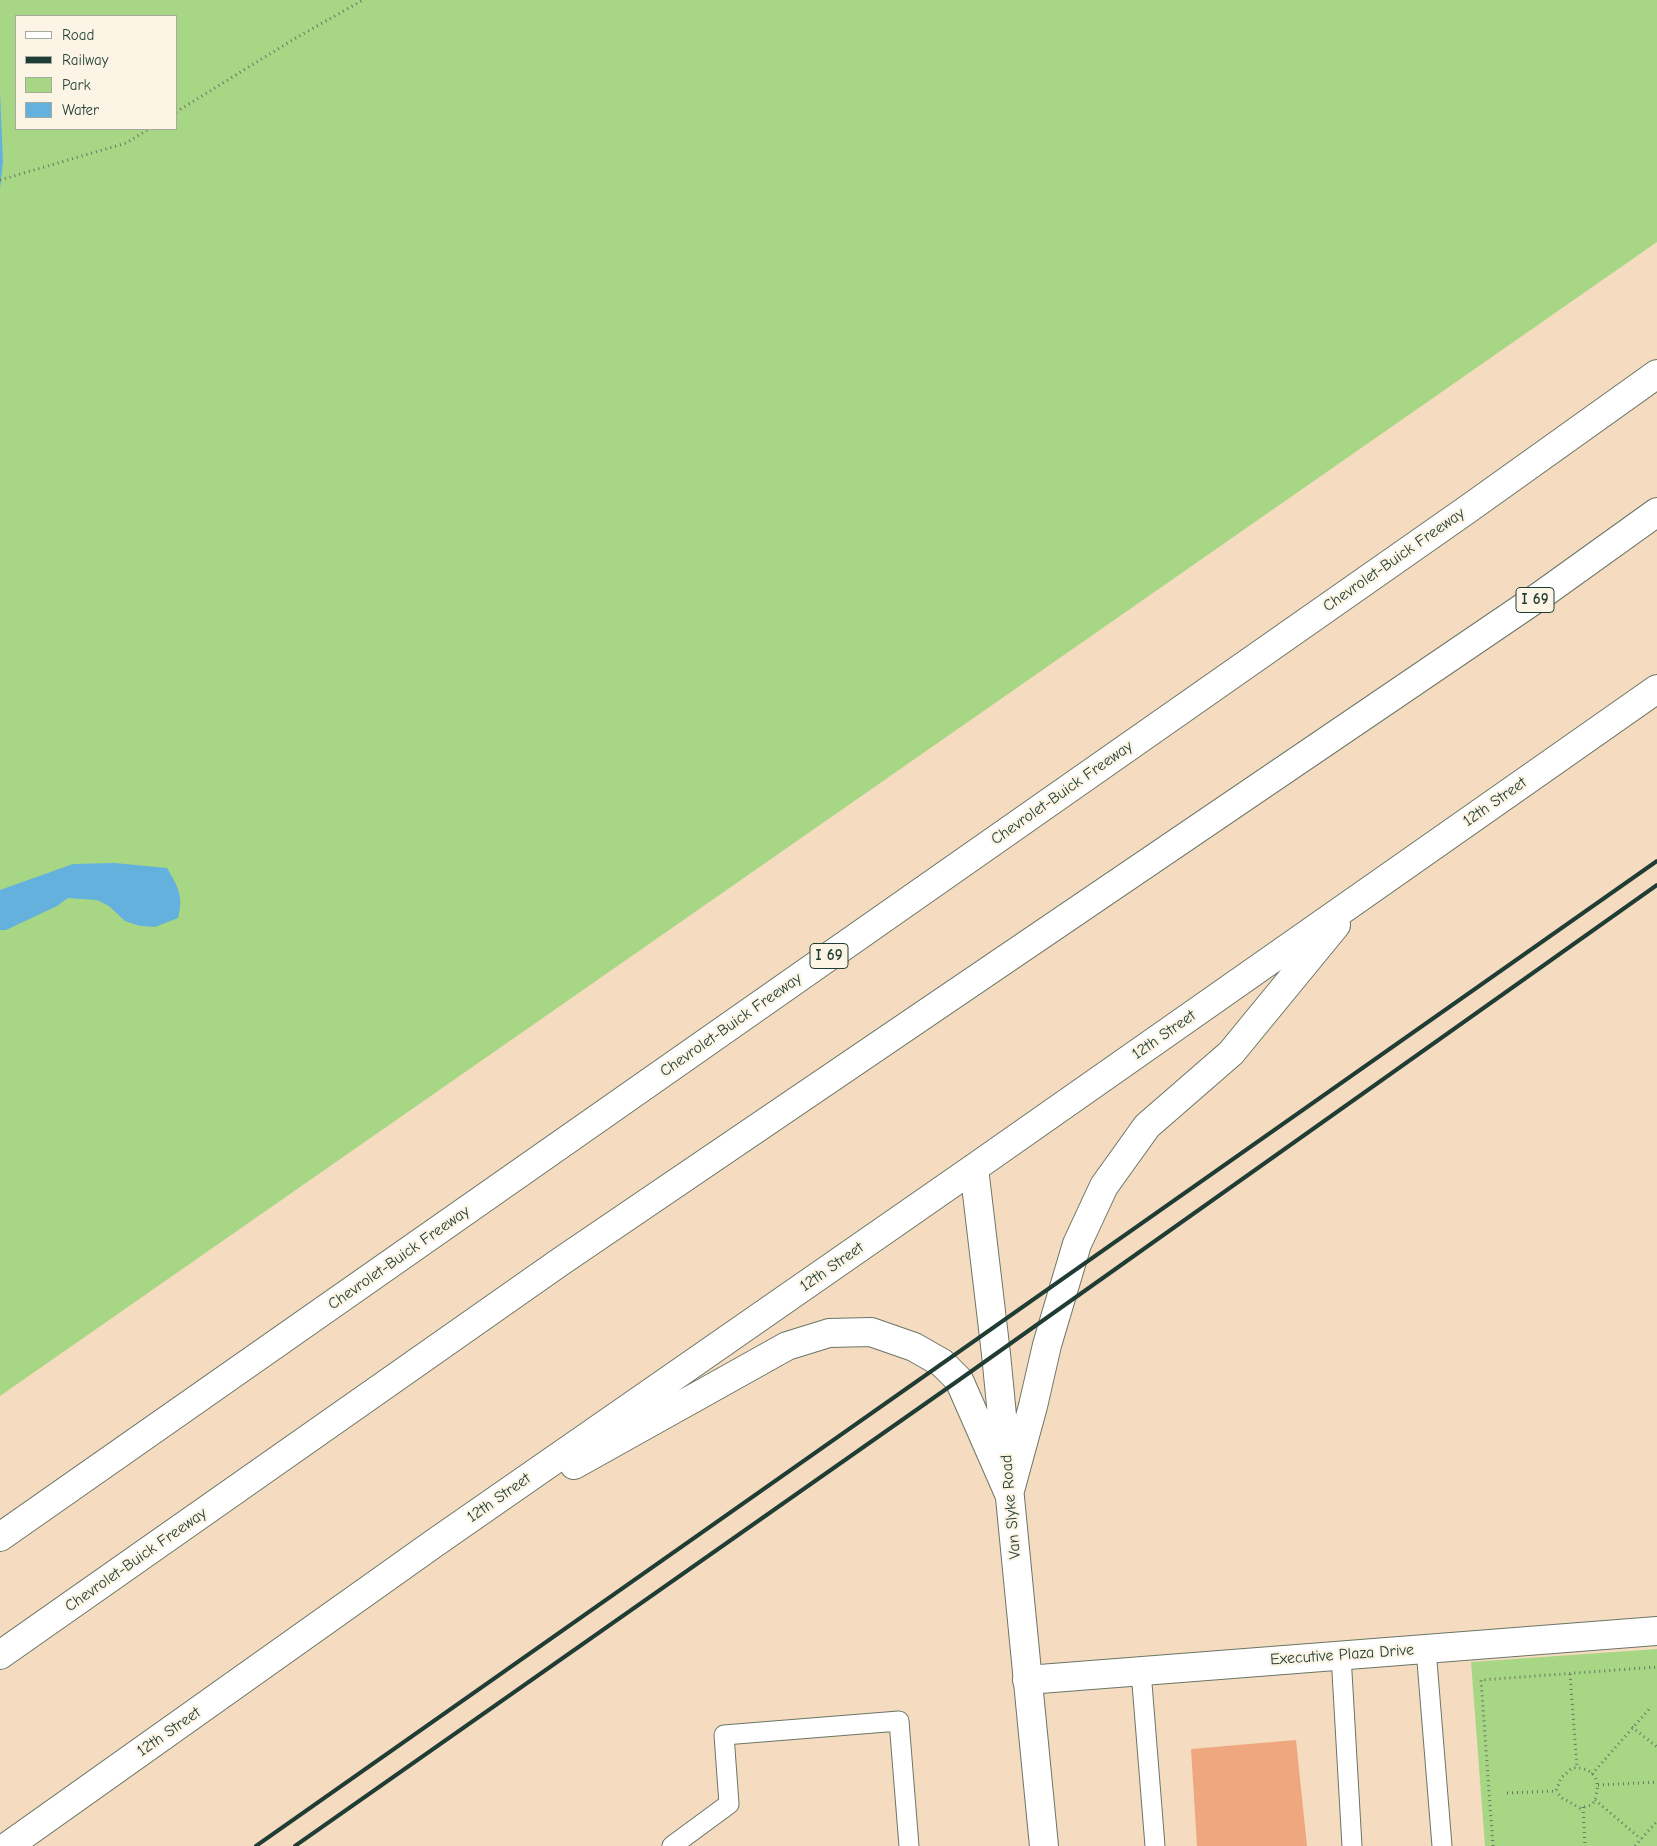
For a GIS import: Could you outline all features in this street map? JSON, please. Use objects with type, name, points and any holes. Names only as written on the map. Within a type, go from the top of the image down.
[{"type":"main road","name":"Chevrolet-Buick Freeway","points":[[0,1537],[1452,520],[1657,374]]},
{"type":"main road","name":"Chevrolet-Buick Freeway","points":[[0,1655],[560,1262],[1540,596],[1657,512]]},
{"type":"main road","name":"12th Street","points":[[8,1846],[436,1542],[974,1168],[1657,689]]},
{"type":"main road","points":[[1009,1494],[1034,1406],[1047,1345],[1077,1244],[1104,1186],[1147,1126],[1231,1053],[1357,899]]},
{"type":"main road","name":"Van Slyke Road","points":[[974,1168],[996,1354],[1044,1846]]},
{"type":"main road","points":[[436,1542],[787,1346],[829,1333],[871,1332],[914,1347],[942,1363],[959,1380],[1009,1494]]},
{"type":"main road","name":"Executive Plaza Drive","points":[[1027,1680],[1657,1632]]},
{"type":"lane","points":[[1426,1649],[1442,1846]]},
{"type":"lane","points":[[1342,1655],[1352,1846]]},
{"type":"lane","points":[[1141,1671],[1155,1846]]},
{"type":"lane","points":[[672,1846],[729,1804],[724,1735],[899,1721],[909,1846]]},
{"type":"path","points":[[178,111],[294,39],[362,0]]},
{"type":"path","points":[[0,180],[126,143],[147,130]]},
{"type":"path","points":[[1493,1846],[1481,1680],[1657,1668]]},
{"type":"path","points":[[1570,1674],[1577,1768]]},
{"type":"path","points":[[1592,1774],[1651,1707]]},
{"type":"path","points":[[1632,1728],[1657,1747]]},
{"type":"path","points":[[1572,1768],[1582,1768],[1592,1774],[1595,1776],[1598,1785],[1598,1794],[1592,1805],[1580,1808],[1569,1803],[1556,1791],[1561,1778],[1572,1768]]},
{"type":"path","points":[[1598,1785],[1657,1782]]},
{"type":"path","points":[[1507,1793],[1556,1791]]},
{"type":"path","points":[[1595,1800],[1641,1839]]},
{"type":"path","points":[[1583,1807],[1585,1846]]},
{"type":"path","points":[[1635,1846],[1657,1821]]},
{"type":"green space","points":[[0,0],[1657,0],[1657,242],[0,1396]]},
{"type":"green space","points":[[1657,1649],[1657,1846],[1485,1846],[1471,1662]]},
{"type":"water","points":[[0,91],[3,162],[0,189]]},
{"type":"water","points":[[115,863],[167,868],[179,892],[180,910],[178,918],[155,927],[140,926],[125,921],[109,906],[97,900],[68,898],[57,906],[6,930],[0,930],[0,890],[73,864]]},
{"type":"building","points":[[1296,1740],[1307,1846],[1197,1846],[1191,1749]]},
{"type":"railway","points":[[256,1846],[1657,861]]},
{"type":"railway","points":[[295,1846],[959,1380],[1657,885]]}]
